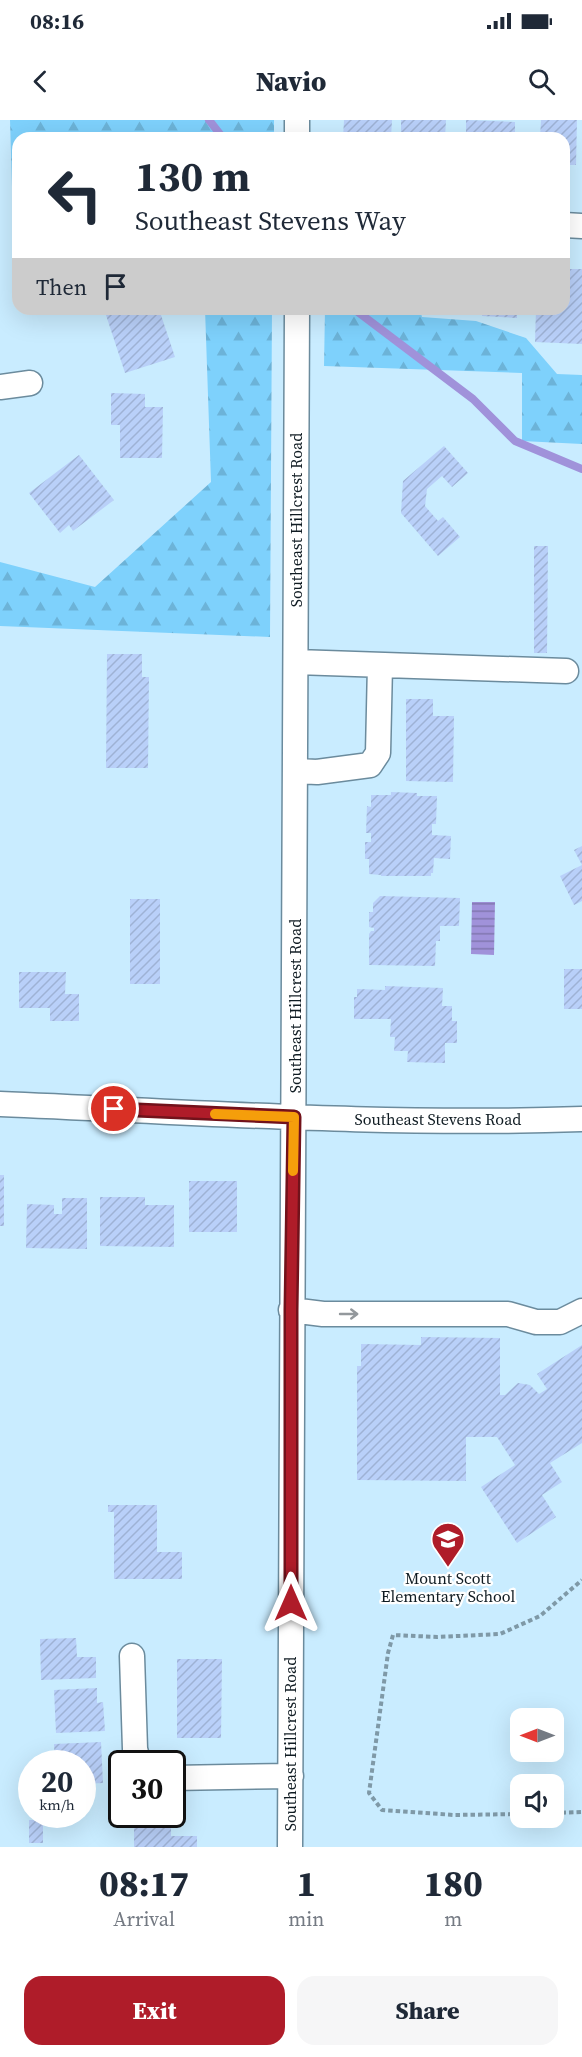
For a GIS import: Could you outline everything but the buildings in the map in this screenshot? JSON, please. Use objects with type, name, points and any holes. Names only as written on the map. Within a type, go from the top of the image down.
[{"type":"street","name":"Southeast Hillcrest Road","points":[[290,1847],[297,315]]},
{"type":"street","points":[[0,387],[30,383]]},
{"type":"street","points":[[296,662],[566,671]]},
{"type":"street","points":[[296,771],[317,772],[370,765],[378,753],[380,665]]},
{"type":"street","name":"Southeast Stevens Road","points":[[0,1104],[436,1121],[582,1119]]},
{"type":"street","points":[[291,1310],[322,1314],[508,1314],[536,1322],[560,1322],[582,1311]]},
{"type":"street","points":[[132,1656],[135,1750]]},
{"type":"street","points":[[186,1778],[291,1776]]},
{"type":"path","points":[[510,1814],[454,1815],[382,1810],[369,1793],[388,1653],[393,1635],[437,1637],[500,1634],[540,1616],[582,1580]]},
{"type":"path","points":[[564,1813],[582,1812]]},
{"type":"green space","points":[[10,120],[274,120],[274,132],[12,132],[12,187]]},
{"type":"green space","points":[[205,315],[272,315],[270,637],[0,626],[0,562],[95,587],[211,482]]},
{"type":"green space","points":[[325,315],[422,315],[422,317],[476,321],[526,338],[557,374],[582,375],[582,444],[522,441],[522,373],[324,366]]},
{"type":"shaded area","points":[[472,902],[495,902],[494,955],[471,954]]},
{"type":"waterway","points":[[209,120],[218,132]]},
{"type":"waterway","points":[[362,315],[473,399],[515,441],[582,469]]},
{"type":"slow traffic","points":[[215,1114],[294,1117],[293,1171]]},
{"type":"place","name":"Mount Scott Elementary School","points":[[448,1568]]},
{"type":"route","points":[[114,1109],[294,1117],[291,1310],[291,1603]]}]
